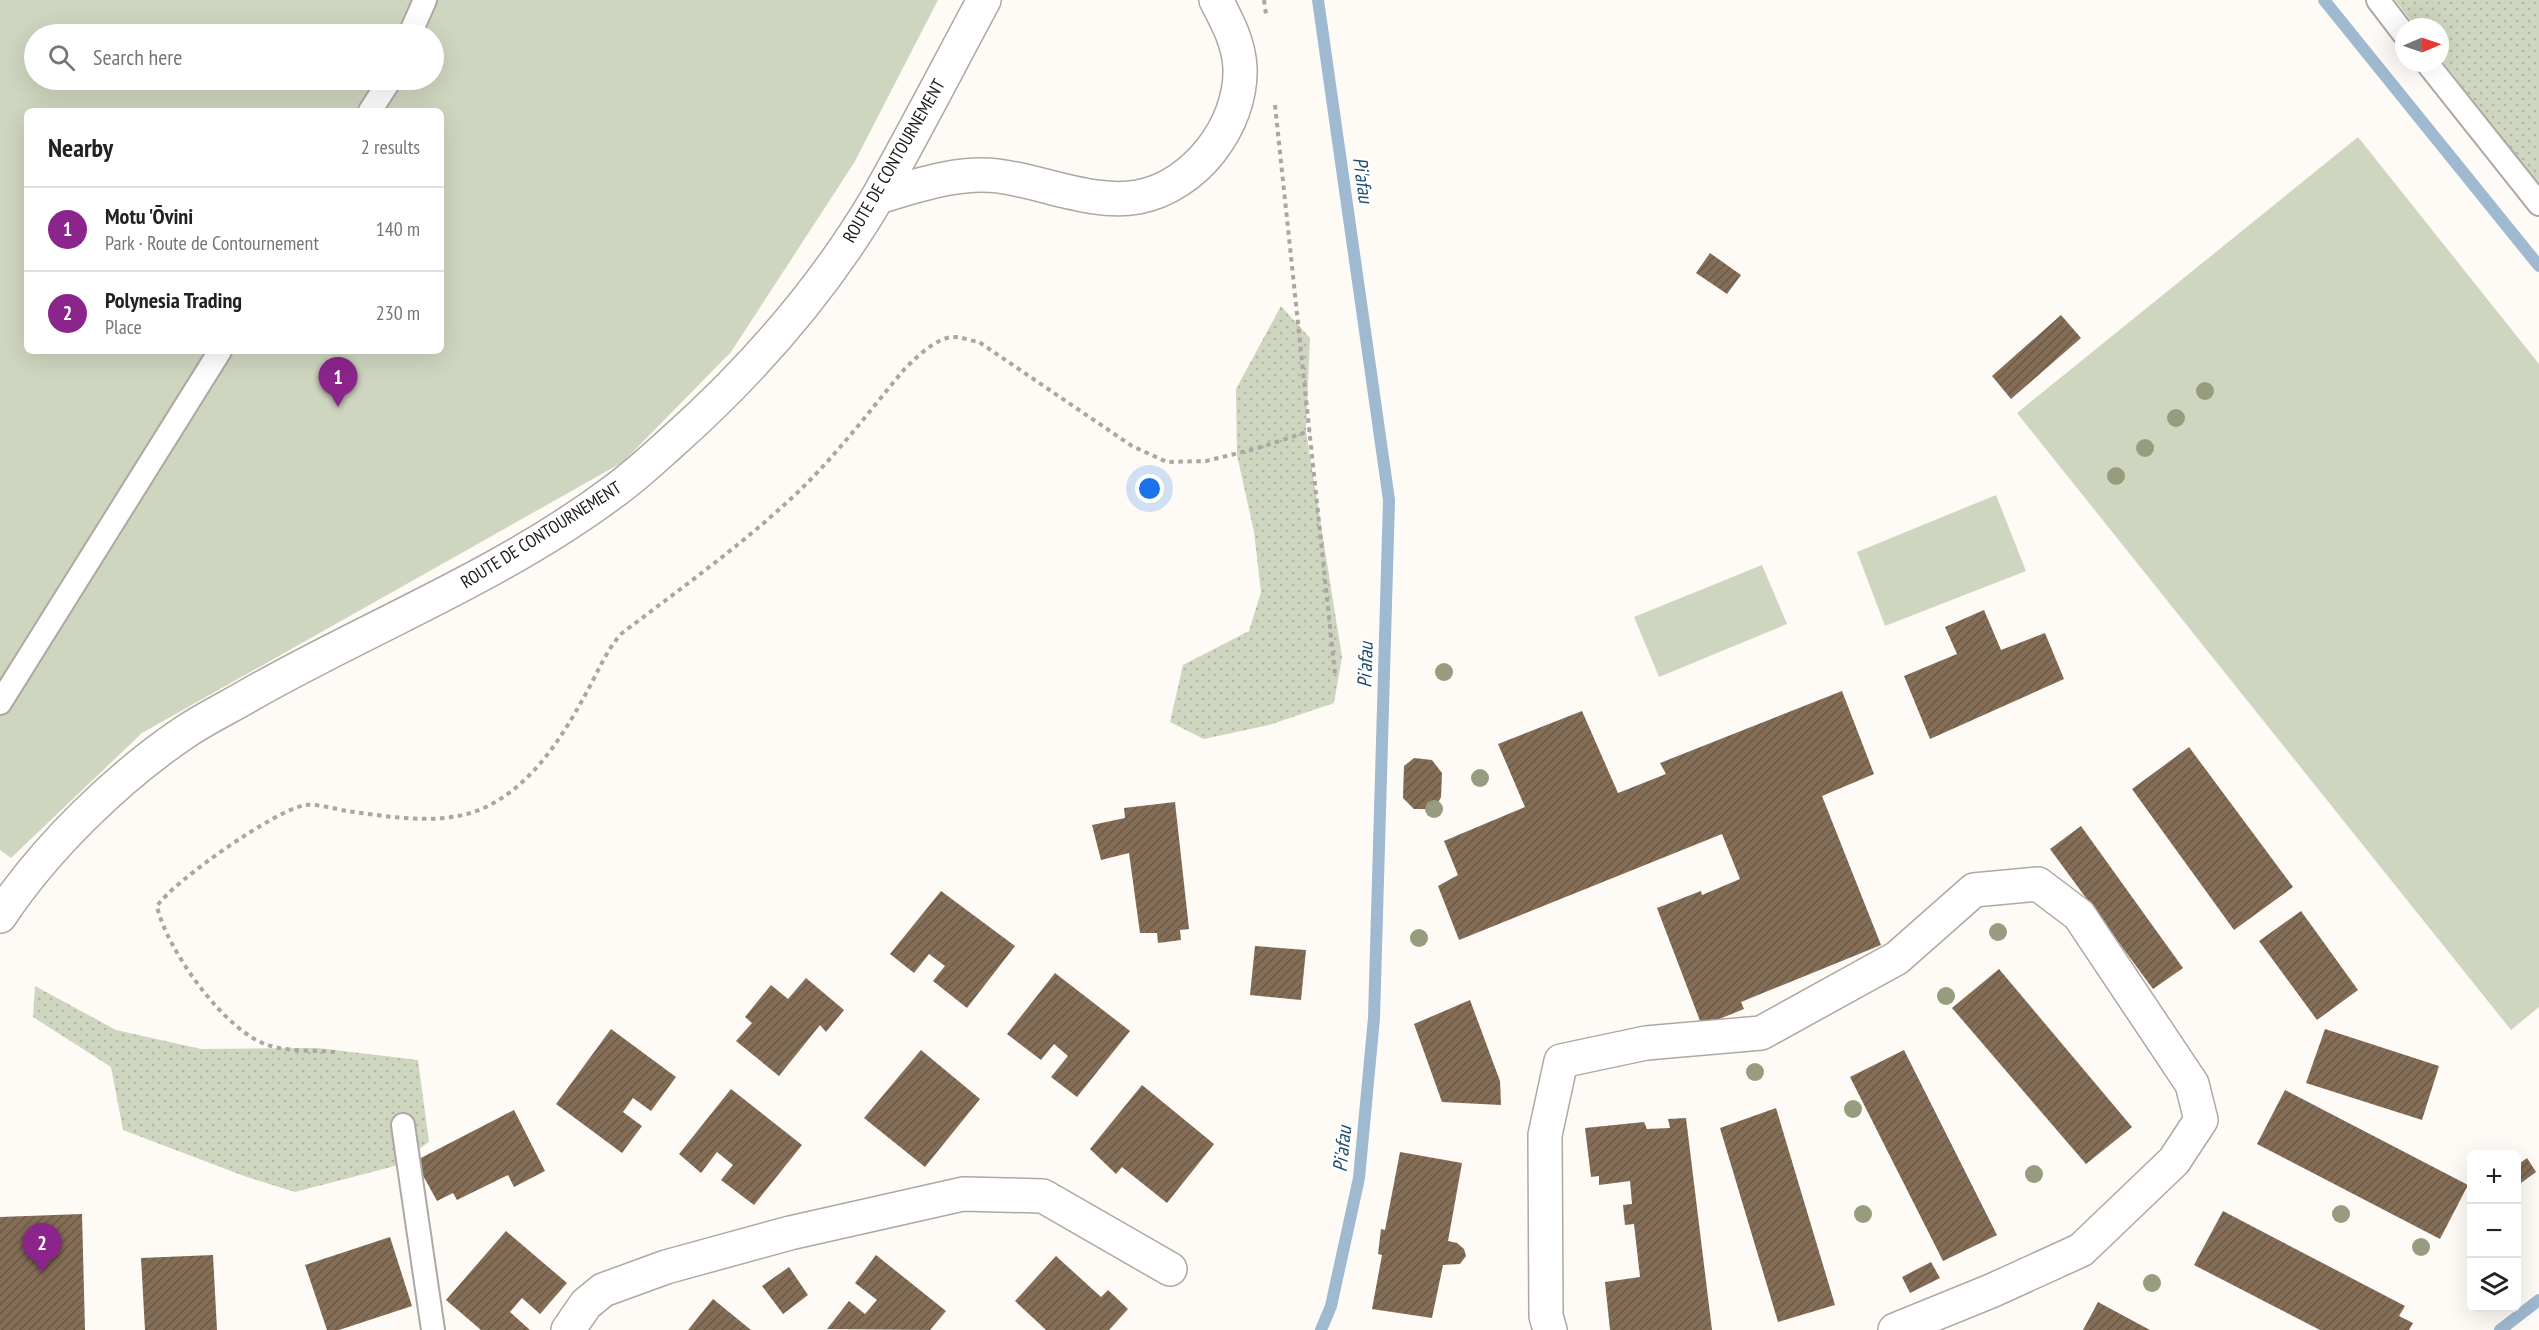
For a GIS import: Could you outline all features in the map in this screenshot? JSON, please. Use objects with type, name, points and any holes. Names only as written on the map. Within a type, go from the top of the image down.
[{"type":"street","name":"ROUTE DE CONTOURNEMENT","points":[[0,916],[59,844],[105,796],[143,762],[188,730],[320,656],[491,569],[613,492],[708,411],[752,367],[796,315],[840,256],[878,197],[984,0]]},
{"type":"street","points":[[878,197],[946,178],[997,176],[1106,199],[1137,197],[1165,189],[1188,174],[1220,138],[1238,100],[1240,67],[1233,35],[1216,0]]},
{"type":"street","points":[[1550,1330],[1546,1316],[1545,1135],[1561,1061],[1646,1043],[1761,1033],[1897,958],[1974,890],[2038,884],[2079,915],[2193,1084],[2201,1120],[2174,1161],[2081,1250],[1991,1291],[1895,1330]]},
{"type":"street","points":[[567,1330],[586,1304],[603,1290],[655,1270],[790,1233],[963,1194],[1043,1196],[1170,1269]]},
{"type":"lane","points":[[414,24],[425,0]]},
{"type":"lane","points":[[2378,0],[2395,22]]},
{"type":"lane","points":[[2434,72],[2539,204]]},
{"type":"lane","points":[[372,108],[384,90]]},
{"type":"lane","points":[[0,702],[218,354]]},
{"type":"lane","points":[[403,1125],[433,1330]]},
{"type":"path","points":[[1264,0],[1267,24]]},
{"type":"path","points":[[1274,95],[1335,674]]},
{"type":"path","points":[[335,1052],[270,1046],[247,1035],[219,1008],[183,963],[160,920],[157,906],[163,897],[191,873],[248,834],[287,812],[307,805],[392,817],[444,819],[486,807],[510,791],[539,767],[587,691],[610,648],[621,634],[736,547],[785,504],[840,448],[912,361],[939,342],[953,337],[979,342],[1132,446],[1167,462],[1206,461],[1255,449],[1310,431]]},
{"type":"green space","points":[[0,0],[938,0],[854,163],[731,352],[623,462],[142,733],[11,858],[0,850]]},
{"type":"green space","points":[[2395,0],[2539,0],[2539,185],[2449,70],[2449,18],[2409,18]]},
{"type":"green space","points":[[2358,137],[2539,364],[2539,1007],[2511,1030],[2017,413]]},
{"type":"green space","points":[[1281,306],[1310,338],[1306,431],[1342,657],[1334,703],[1269,725],[1204,739],[1170,722],[1183,665],[1249,631],[1261,592],[1254,532],[1237,455],[1236,389]]},
{"type":"green space","points":[[1996,495],[2026,571],[1885,626],[1857,552]]},
{"type":"green space","points":[[1762,565],[1787,624],[1659,677],[1634,617]]},
{"type":"green space","points":[[35,986],[116,1030],[201,1049],[318,1048],[418,1060],[429,1142],[395,1166],[295,1192],[244,1176],[123,1130],[111,1067],[33,1017]]},
{"type":"building","points":[[1710,253],[1741,275],[1727,294],[1696,273]]},
{"type":"building","points":[[2061,315],[2081,338],[2011,399],[1992,376]]},
{"type":"building","points":[[1984,610],[2001,650],[2045,633],[2064,679],[1930,739],[1904,676],[1957,654],[1945,627]]},
{"type":"building","points":[[1842,691],[1874,774],[1822,796],[1881,945],[1741,1002],[1744,1009],[1702,1026],[1657,908],[1701,891],[1702,895],[1740,879],[1722,834],[1459,940],[1438,886],[1458,875],[1444,841],[1525,807],[1498,744],[1582,711],[1618,793],[1666,774],[1660,763]]},
{"type":"building","points":[[2189,747],[2293,887],[2234,930],[2132,789]]},
{"type":"building","points":[[1414,758],[1432,760],[1442,773],[1441,797],[1437,805],[1427,809],[1414,809],[1403,798],[1404,766]]},
{"type":"building","points":[[1175,802],[1189,929],[1180,930],[1181,940],[1158,943],[1157,933],[1140,933],[1129,853],[1101,860],[1092,825],[1125,818],[1124,808]]},
{"type":"building","points":[[2081,826],[2183,968],[2153,989],[2050,849]]},
{"type":"building","points":[[941,891],[1015,946],[967,1008],[933,981],[945,966],[929,954],[914,973],[890,954]]},
{"type":"building","points":[[2301,911],[2358,990],[2317,1020],[2259,941]]},
{"type":"building","points":[[1255,946],[1306,950],[1301,1000],[1250,995]]},
{"type":"building","points":[[1999,969],[2132,1127],[2086,1164],[1952,1008]]},
{"type":"building","points":[[1055,973],[1130,1031],[1077,1097],[1051,1077],[1068,1056],[1054,1044],[1041,1060],[1007,1034]]},
{"type":"building","points":[[806,978],[844,1010],[826,1032],[820,1025],[779,1076],[736,1041],[752,1023],[745,1017],[771,985],[788,999]]},
{"type":"building","points":[[1470,1000],[1500,1081],[1501,1105],[1442,1102],[1414,1024]]},
{"type":"building","points":[[611,1029],[676,1077],[651,1111],[633,1098],[623,1112],[642,1126],[622,1153],[556,1104]]},
{"type":"building","points":[[2325,1029],[2439,1066],[2422,1120],[2306,1083]]},
{"type":"building","points":[[921,1050],[980,1099],[925,1167],[864,1118]]},
{"type":"building","points":[[1904,1050],[1997,1235],[1943,1261],[1850,1077]]},
{"type":"building","points":[[1142,1085],[1214,1144],[1167,1203],[1122,1167],[1116,1174],[1090,1149]]},
{"type":"building","points":[[731,1089],[802,1145],[754,1205],[721,1180],[733,1165],[717,1152],[701,1173],[679,1154]]},
{"type":"building","points":[[2285,1090],[2467,1184],[2467,1187],[2440,1239],[2257,1144]]},
{"type":"building","points":[[1776,1108],[1835,1305],[1778,1322],[1720,1128]]},
{"type":"building","points":[[514,1110],[545,1171],[514,1187],[508,1175],[457,1200],[453,1193],[437,1201],[415,1161]]},
{"type":"building","points":[[1686,1118],[1712,1330],[1610,1330],[1605,1282],[1640,1277],[1634,1224],[1625,1225],[1623,1205],[1632,1204],[1630,1181],[1599,1185],[1599,1176],[1591,1177],[1585,1128],[1644,1122],[1647,1129],[1670,1128],[1668,1119]]},
{"type":"building","points":[[1400,1152],[1462,1163],[1448,1241],[1457,1243],[1464,1249],[1466,1256],[1460,1264],[1443,1265],[1432,1318],[1372,1309],[1382,1255],[1378,1254],[1381,1229],[1385,1230]]},
{"type":"building","points":[[2527,1158],[2536,1172],[2521,1183],[2521,1162]]},
{"type":"building","points":[[2223,1211],[2405,1306],[2399,1316],[2413,1323],[2409,1330],[2320,1330],[2194,1265]]},
{"type":"building","points":[[82,1214],[85,1330],[0,1330],[0,1217]]},
{"type":"building","points":[[506,1231],[567,1283],[540,1314],[522,1298],[510,1312],[530,1330],[481,1330],[446,1300]]},
{"type":"building","points":[[390,1237],[412,1306],[339,1330],[327,1330],[305,1265]]},
{"type":"building","points":[[213,1255],[217,1330],[145,1330],[141,1258]]},
{"type":"building","points":[[876,1255],[946,1311],[930,1330],[827,1329],[849,1301],[865,1314],[877,1300],[855,1283]]},
{"type":"building","points":[[1056,1256],[1101,1297],[1108,1290],[1128,1309],[1109,1330],[1046,1330],[1015,1301]]},
{"type":"building","points":[[1931,1262],[1940,1278],[1910,1293],[1902,1277]]},
{"type":"building","points":[[789,1267],[808,1295],[783,1314],[762,1286]]},
{"type":"building","points":[[713,1299],[751,1330],[688,1330]]},
{"type":"building","points":[[2098,1302],[2150,1330],[2083,1330]]},
{"type":"waterway","name":"Pi'afau","points":[[1318,0],[1389,500],[1374,1018],[1359,1178],[1331,1306],[1321,1330]]},
{"type":"waterway","points":[[2324,0],[2539,266]]},
{"type":"waterway","points":[[2500,1330],[2539,1300]]},
{"type":"place","name":"Motu 'Ōvini","points":[[338,407]]},
{"type":"place","name":"Polynesia Trading","points":[[42,1273]]}]
